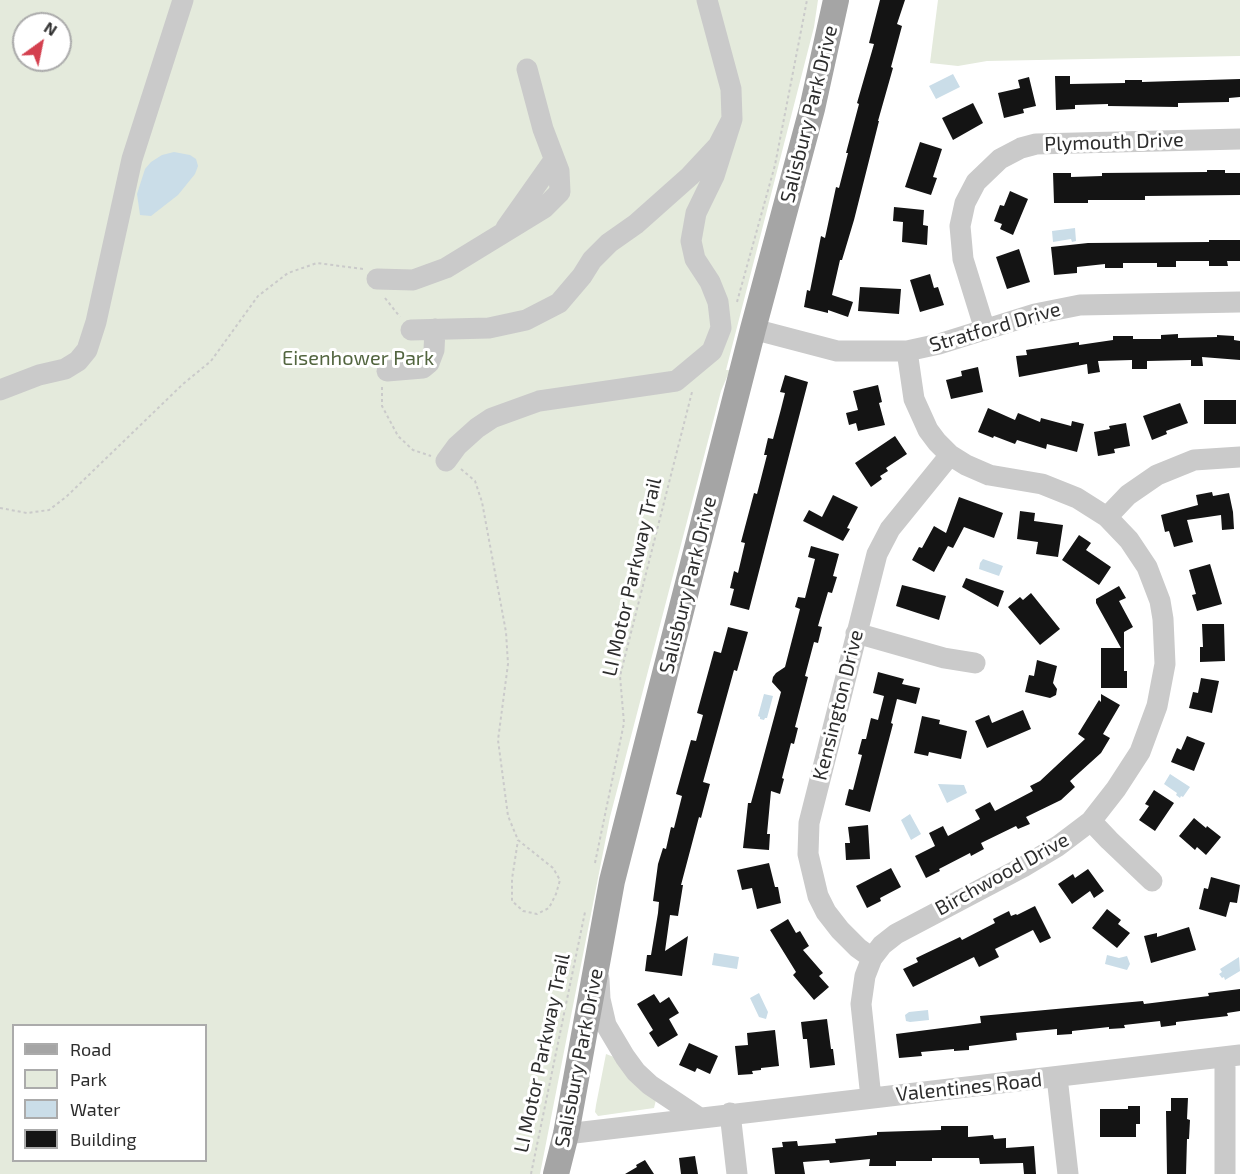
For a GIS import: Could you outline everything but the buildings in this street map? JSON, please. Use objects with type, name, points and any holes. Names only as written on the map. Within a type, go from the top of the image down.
[{"type":"main road","name":"Salisbury Park Drive","points":[[556,1174],[566,1134],[612,881],[753,329],[812,109],[836,0]]},
{"type":"street","points":[[0,390],[39,375],[65,369],[78,361],[87,350],[96,322],[132,159],[183,0]]},
{"type":"street","points":[[446,461],[456,446],[492,418],[539,401],[676,381],[712,351],[721,328],[718,303],[710,282],[695,259],[691,241],[696,213],[714,176],[732,119],[731,89],[707,0]]},
{"type":"street","points":[[377,279],[413,280],[446,268],[544,208],[560,192],[559,171],[543,129],[526,69]]},
{"type":"street","points":[[411,330],[489,328],[526,320],[559,303],[582,276],[592,260],[609,243],[636,224],[718,146],[732,119]]},
{"type":"street","name":"Plymouth Drive","points":[[985,330],[963,259],[960,226],[965,203],[976,182],[1000,159],[1021,148],[1036,144],[1240,139]]},
{"type":"street","name":"Stratford Drive","points":[[753,329],[837,351],[907,351],[1035,314],[1080,305],[1240,302]]},
{"type":"street","points":[[387,371],[423,368],[429,363],[434,350],[435,329]]},
{"type":"street","name":"Birchwood Drive","points":[[871,1098],[861,1004],[865,976],[872,958],[896,933],[1023,867],[1058,846],[1091,820],[1116,789],[1140,752],[1158,706],[1165,664],[1163,619],[1154,582],[1134,546],[1107,517],[1077,498],[1042,484],[989,475],[950,455],[928,429],[914,399],[907,351]]},
{"type":"street","name":"Kensington Drive","points":[[872,958],[847,939],[826,912],[813,881],[808,854],[809,823],[881,542],[894,522],[950,455]]},
{"type":"street","points":[[1107,517],[1128,495],[1157,475],[1194,460],[1240,457]]},
{"type":"street","points":[[856,633],[926,653],[975,663]]},
{"type":"street","points":[[1091,820],[1108,840],[1152,881]]},
{"type":"street","points":[[598,955],[600,999],[606,1025],[625,1057],[650,1085],[699,1117]]},
{"type":"street","points":[[1225,1174],[1232,1056]]},
{"type":"street","name":"Valentines Road","points":[[566,1134],[729,1113],[1232,1056]]},
{"type":"street","points":[[1057,1077],[1068,1174]]},
{"type":"street","points":[[729,1113],[737,1174]]},
{"type":"path","points":[[734,312],[775,165],[807,0]]},
{"type":"path","points":[[0,508],[27,513],[49,510],[66,497],[183,384],[211,361],[258,296],[288,273],[316,263],[367,269],[377,279],[386,302],[411,330]]},
{"type":"path","points":[[387,371],[381,393],[382,406],[398,436],[413,450],[446,461],[466,472],[475,481],[482,502],[506,632],[508,664],[498,740],[508,816],[518,840],[553,868],[560,880],[549,908],[537,914],[523,911],[512,901],[512,879],[518,840]]},
{"type":"path","name":"LI Motor Parkway Trail","points":[[595,862],[624,723],[620,676],[692,391]]},
{"type":"path","name":"LI Motor Parkway Trail","points":[[531,1174],[585,908]]},
{"type":"green space","name":"Eisenhower Park","points":[[0,0],[818,0],[814,27],[726,370],[730,370],[721,391],[610,817],[540,1174],[0,1174]]},
{"type":"green space","points":[[938,0],[1240,0],[1240,56],[987,61],[958,66],[930,63]]},
{"type":"green space","points":[[606,1054],[614,1057],[656,1100],[654,1108],[598,1116],[595,1112]]},
{"type":"water","points":[[953,74],[960,87],[936,99],[929,86]]},
{"type":"water","points":[[174,152],[190,155],[196,159],[198,166],[195,174],[178,195],[151,216],[140,215],[137,194],[145,169],[162,155]]},
{"type":"water","points":[[1075,228],[1076,241],[1072,242],[1071,239],[1053,242],[1052,231]]},
{"type":"water","points":[[983,559],[1003,566],[999,576],[979,569]]},
{"type":"water","points":[[764,694],[773,696],[767,718],[764,720],[758,716]]},
{"type":"water","points":[[1170,774],[1190,787],[1183,797],[1180,798],[1164,784]]},
{"type":"water","points":[[938,784],[964,785],[967,793],[947,803]]},
{"type":"water","points":[[910,814],[921,834],[911,840],[901,820]]},
{"type":"water","points":[[714,953],[739,957],[737,969],[712,965]]},
{"type":"water","points":[[1107,955],[1119,958],[1127,956],[1130,964],[1127,970],[1105,964]]},
{"type":"water","points":[[1239,957],[1240,971],[1225,980],[1224,977],[1222,978],[1219,974],[1222,972],[1220,969]]},
{"type":"water","points":[[759,993],[768,1012],[766,1019],[759,1017],[750,998]]},
{"type":"water","points":[[928,1010],[929,1020],[906,1021],[905,1015],[909,1012]]}]
